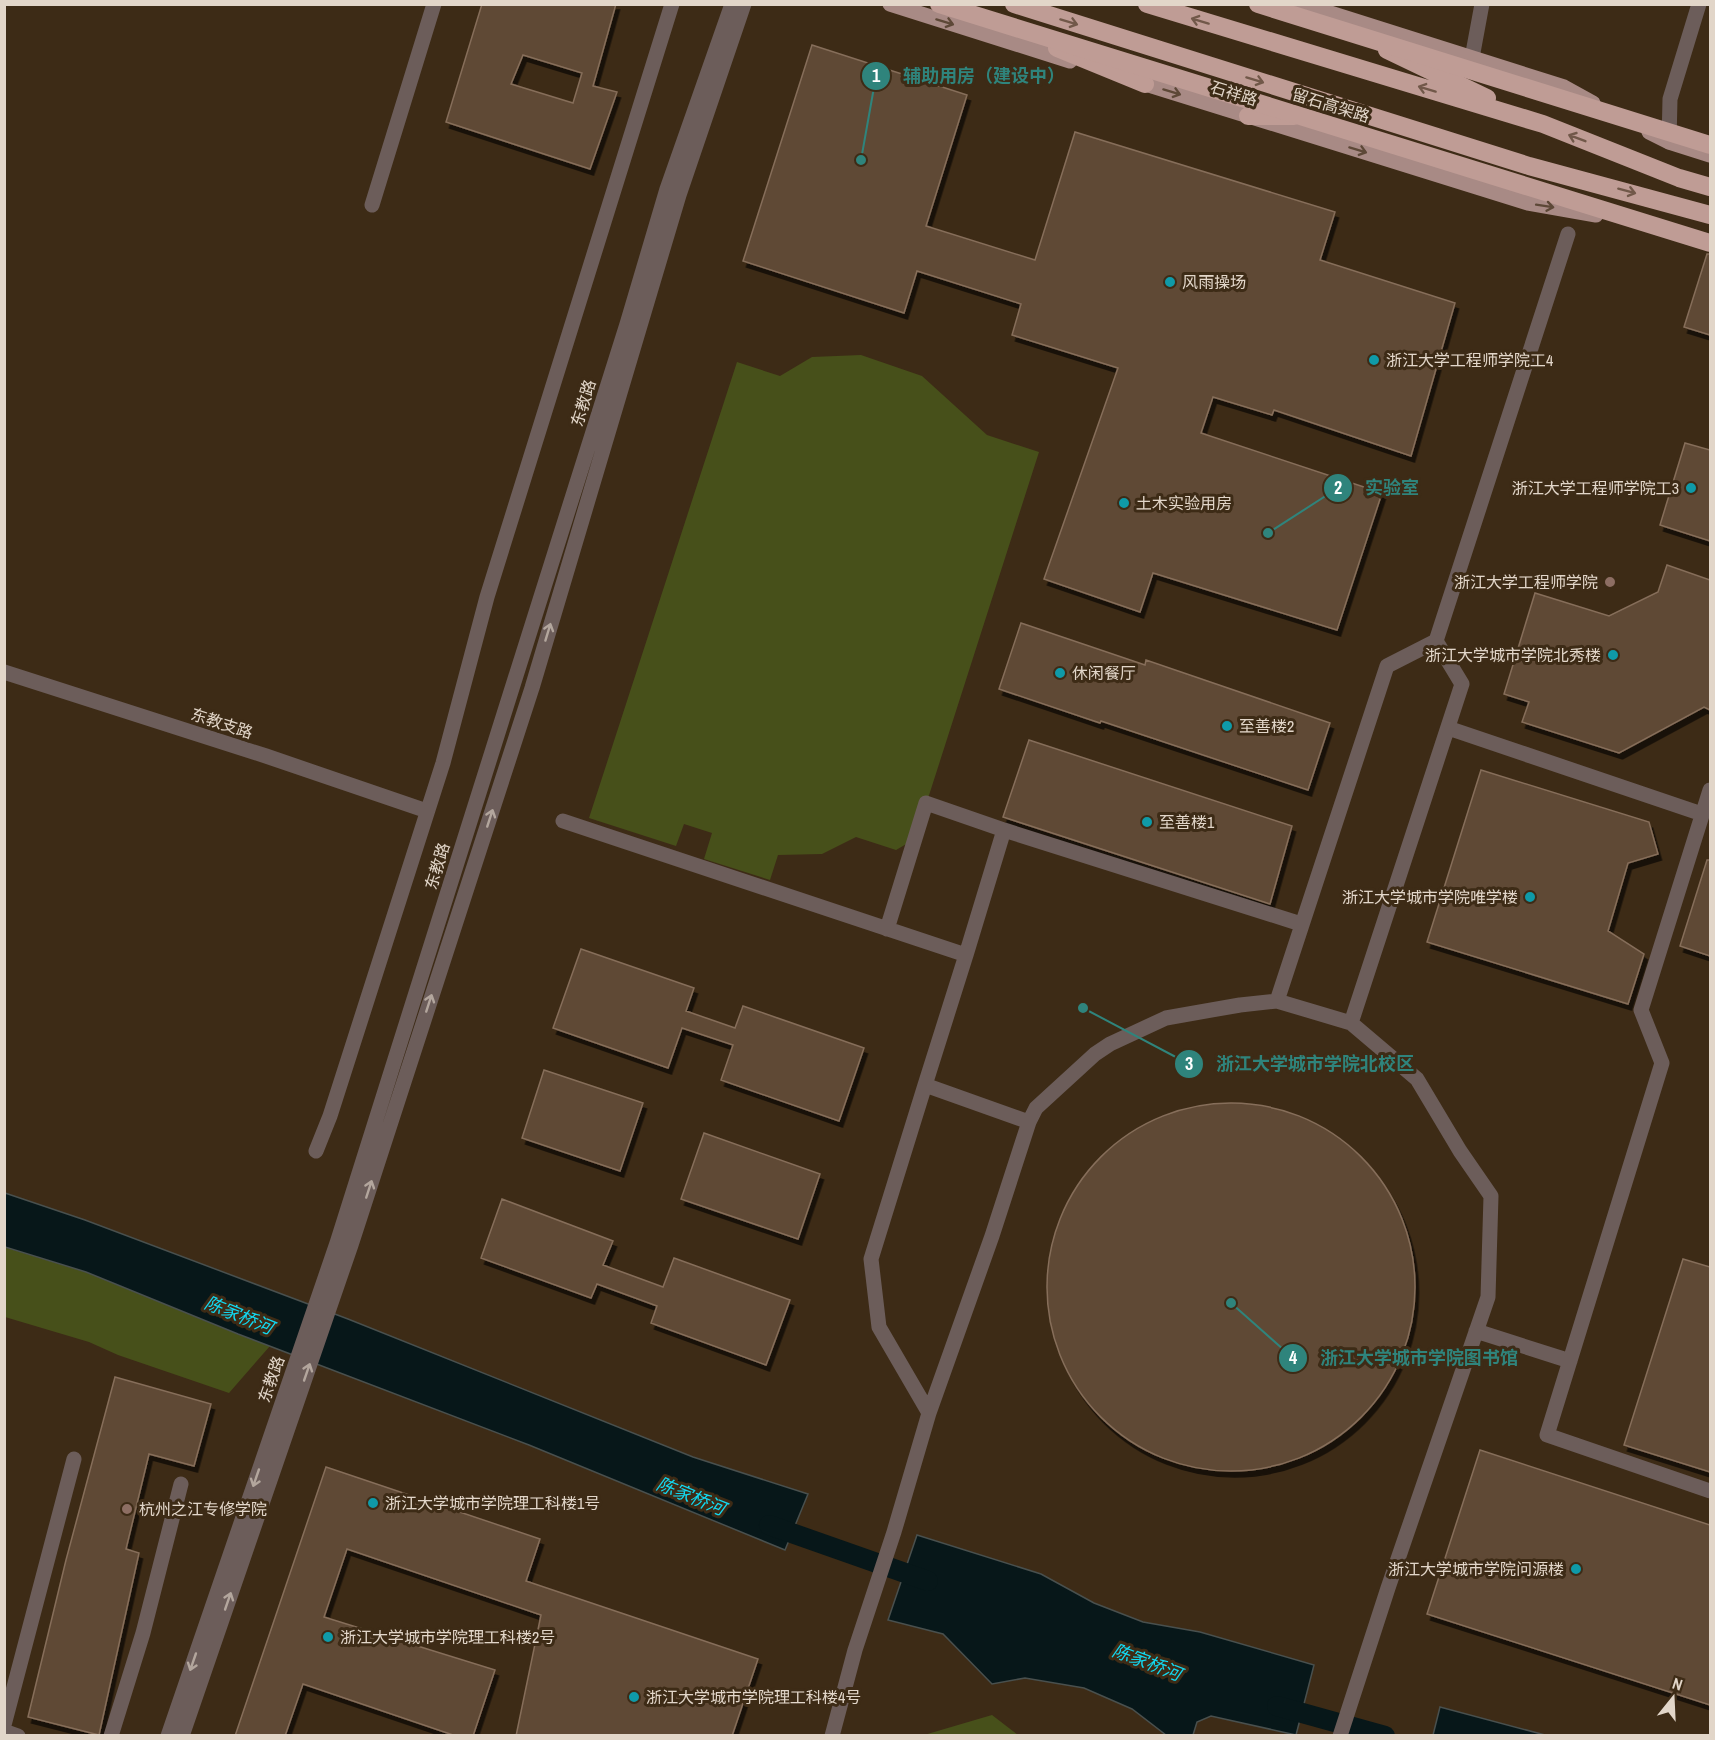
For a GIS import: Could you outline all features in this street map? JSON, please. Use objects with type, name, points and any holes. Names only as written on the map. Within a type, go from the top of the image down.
[{"type":"highway","name":"留石高架路","points":[[939,4],[1710,241]]},
{"type":"highway","points":[[953,4],[1145,84]]},
{"type":"highway","name":"留石高架路","points":[[1014,4],[1529,166],[1710,215]]},
{"type":"highway","points":[[1147,4],[1543,124]]},
{"type":"highway","points":[[1258,4],[1710,145]]},
{"type":"highway","points":[[1290,4],[1543,124],[1679,178],[1710,187]]},
{"type":"highway","points":[[1248,116],[1323,116],[1413,143],[1529,166]]},
{"type":"main road","name":"石祥路","points":[[890,4],[1528,203],[1670,227],[1710,241]]},
{"type":"main road","points":[[1302,4],[1564,87],[1669,142],[1710,155]]},
{"type":"street","points":[[372,205],[434,4]]},
{"type":"street","points":[[316,1151],[330,1116],[443,763],[487,597],[672,4]]},
{"type":"street","name":"东教路","points":[[344,1244],[667,189],[732,4]]},
{"type":"street","name":"东教路","points":[[168,1736],[344,1244],[532,688],[679,195],[744,4]]},
{"type":"street","points":[[1472,58],[1482,4]]},
{"type":"street","points":[[1669,142],[1670,99],[1699,4]]},
{"type":"street","points":[[1277,1001],[1387,666],[1436,641],[1568,234]]},
{"type":"street","points":[[1351,1023],[1462,684],[1436,641]]},
{"type":"street","name":"东教支路","points":[[4,672],[266,756],[427,811]]},
{"type":"street","points":[[1448,728],[1702,814]]},
{"type":"street","points":[[1710,790],[1641,1010],[1662,1063],[1547,1435],[1710,1491]]},
{"type":"street","points":[[887,929],[926,803],[1301,924]]},
{"type":"street","points":[[564,821],[966,955]]},
{"type":"street","points":[[929,1413],[879,1327],[871,1259],[1004,830]]},
{"type":"street","points":[[832,1736],[855,1650],[894,1532],[929,1413],[992,1236],[1029,1122],[1036,1108],[1095,1054],[1110,1044],[1166,1018],[1277,1001],[1351,1023],[1417,1078],[1460,1151],[1491,1196],[1488,1297],[1340,1736]]},
{"type":"street","points":[[925,1085],[1029,1122]]},
{"type":"street","points":[[1476,1331],[1570,1361]]},
{"type":"street","name":"东教路","points":[[182,1736],[281,1425]]},
{"type":"street","points":[[4,1725],[74,1459]]},
{"type":"street","points":[[111,1736],[143,1633],[181,1484]]},
{"type":"street","points":[[4,1731],[18,1736]]},
{"type":"green space","points":[[861,355],[922,376],[987,435],[1039,452],[915,839],[896,850],[856,837],[822,854],[778,855],[770,880],[704,859],[712,833],[684,824],[676,846],[589,818],[737,362],[780,376],[812,357]]},
{"type":"green space","points":[[4,1247],[86,1272],[270,1346],[229,1393],[118,1355],[89,1342],[5,1317]]},
{"type":"green space","points":[[992,1715],[1018,1735],[924,1735]]},
{"type":"water","points":[[5,1193],[85,1220],[348,1319],[693,1457],[808,1494],[785,1550],[529,1445],[238,1334],[86,1272],[5,1247]]},
{"type":"water","points":[[917,1535],[1041,1574],[1094,1603],[1143,1622],[1200,1632],[1314,1665],[1296,1735],[1211,1716],[1197,1722],[1193,1735],[1166,1735],[1132,1709],[1084,1688],[1025,1678],[992,1684],[943,1634],[888,1620]]},
{"type":"water","points":[[1440,1707],[1545,1735],[1433,1735]]},
{"type":"building","points":[[482,4],[616,4],[593,86],[617,92],[590,169],[446,122]],"holes":[[[523,55],[582,73],[573,103],[511,84]]]},
{"type":"building","points":[[812,45],[967,95],[926,226],[1035,260],[1075,132],[1335,212],[1320,260],[1455,303],[1411,456],[1274,410],[1272,415],[1213,397],[1201,433],[1382,493],[1337,630],[1153,573],[1140,612],[1044,579],[1118,368],[1012,335],[1021,304],[917,271],[904,313],[743,261]]},
{"type":"building","points":[[1707,254],[1710,254],[1710,335],[1684,327]]},
{"type":"building","name":"浙江大学工程师学院工3","points":[[1685,443],[1710,450],[1710,541],[1660,525]]},
{"type":"building","name":"浙江大学城市学院北秀楼","points":[[1667,565],[1710,580],[1710,710],[1704,707],[1619,753],[1522,722],[1529,702],[1504,694],[1535,593],[1609,616],[1658,592]]},
{"type":"building","name":"至善楼2","points":[[1021,623],[1145,665],[1146,660],[1330,723],[1308,790],[999,689]]},
{"type":"building","name":"至善楼1","points":[[1029,740],[1292,826],[1270,904],[1003,817]]},
{"type":"building","name":"浙江大学城市学院唯学楼","points":[[1481,770],[1649,822],[1658,854],[1628,863],[1608,931],[1644,954],[1628,1004],[1427,942]]},
{"type":"building","points":[[1707,860],[1710,860],[1710,956],[1680,946]]},
{"type":"building","points":[[581,949],[694,988],[686,1011],[735,1028],[743,1006],[864,1048],[839,1121],[721,1080],[733,1045],[682,1028],[668,1068],[553,1028]]},
{"type":"building","points":[[544,1070],[643,1103],[620,1171],[522,1138]]},
{"type":"building","points":[[1231,1103],[1267,1107],[1301,1117],[1333,1134],[1361,1157],[1384,1185],[1401,1217],[1411,1251],[1415,1287],[1411,1323],[1401,1357],[1384,1389],[1361,1417],[1333,1440],[1301,1457],[1267,1467],[1231,1471],[1195,1467],[1161,1457],[1129,1440],[1101,1417],[1078,1389],[1061,1357],[1051,1323],[1047,1287],[1051,1251],[1061,1217],[1078,1185],[1101,1157],[1129,1134],[1161,1117],[1195,1107]]},
{"type":"building","points":[[704,1133],[820,1174],[798,1239],[681,1199]]},
{"type":"building","points":[[502,1199],[613,1241],[603,1265],[663,1287],[674,1258],[790,1300],[766,1365],[651,1323],[657,1306],[597,1284],[591,1298],[481,1258]]},
{"type":"building","points":[[1683,1259],[1710,1267],[1710,1472],[1624,1445]]},
{"type":"building","points":[[115,1377],[211,1404],[194,1466],[149,1454],[126,1549],[139,1553],[99,1735],[28,1717],[66,1560]]},
{"type":"building","name":"浙江大学城市学院问源楼","points":[[1480,1450],[1710,1525],[1710,1705],[1427,1614]]},
{"type":"building","points":[[326,1467],[540,1539],[526,1581],[758,1659],[732,1736],[516,1736],[541,1615],[347,1549],[324,1617],[495,1670],[473,1736],[456,1736],[303,1684],[285,1736],[235,1736]]},
{"type":"waterway","name":"陈家桥河","points":[[769,1525],[928,1581]]},
{"type":"waterway","name":"陈家桥河","points":[[1277,1706],[1385,1736]]},
{"type":"place","name":"辅助用房（建设中）","points":[[861,160]]},
{"type":"place","name":"风雨操场","points":[[1170,282]]},
{"type":"place","name":"浙江大学工程师学院工4","points":[[1374,360]]},
{"type":"place","name":"浙江大学工程师学院工3","points":[[1691,488]]},
{"type":"place","name":"土木实验用房","points":[[1124,503]]},
{"type":"place","name":"实验室","points":[[1268,533]]},
{"type":"place","name":"浙江大学工程师学院","points":[[1610,582]]},
{"type":"place","name":"浙江大学城市学院北秀楼","points":[[1613,655]]},
{"type":"place","name":"休闲餐厅","points":[[1060,673]]},
{"type":"place","name":"至善楼2","points":[[1227,726]]},
{"type":"place","name":"至善楼1","points":[[1147,822]]},
{"type":"place","name":"浙江大学城市学院唯学楼","points":[[1530,897]]},
{"type":"place","name":"浙江大学城市学院北校区","points":[[1083,1008]]},
{"type":"place","name":"浙江大学城市学院图书馆","points":[[1231,1303]]},
{"type":"place","name":"浙江大学城市学院理工科楼1号","points":[[373,1503]]},
{"type":"place","name":"杭州之江专修学院","points":[[127,1509]]},
{"type":"place","name":"浙江大学城市学院问源楼","points":[[1576,1569]]},
{"type":"place","name":"浙江大学城市学院理工科楼2号","points":[[328,1637]]},
{"type":"place","name":"浙江大学城市学院理工科楼4号","points":[[634,1697]]}]
